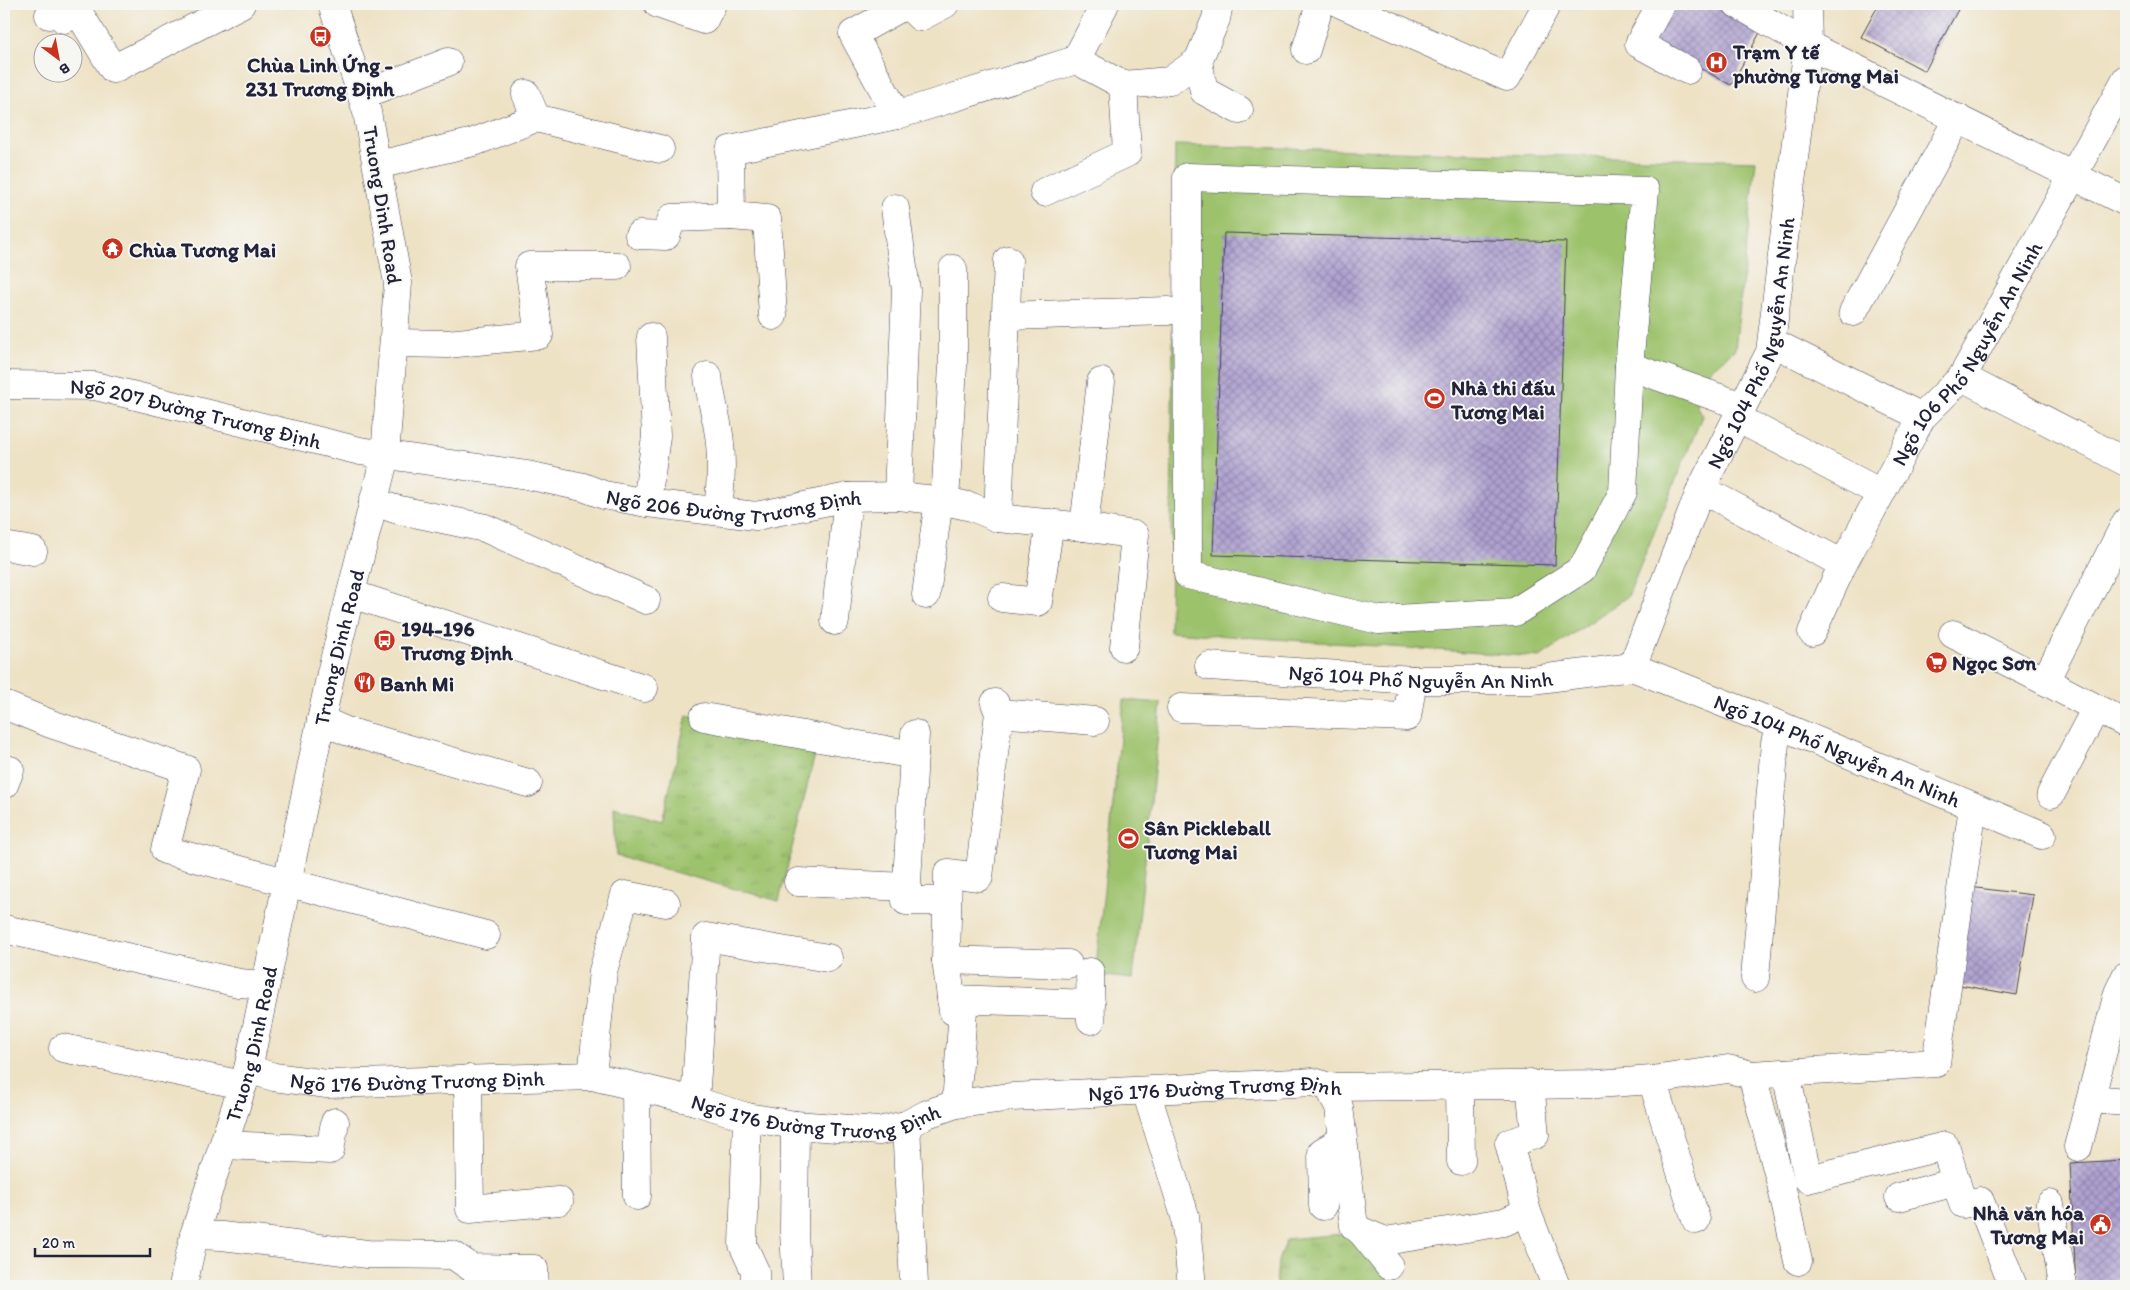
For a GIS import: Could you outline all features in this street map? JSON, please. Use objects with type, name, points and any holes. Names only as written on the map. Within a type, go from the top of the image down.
[{"type":"street","points":[[50,15],[59,9],[64,19],[79,12],[113,69],[241,4]]},
{"type":"street","name":"Truong Dinh Road","points":[[183,1286],[194,1235],[246,1077],[321,720],[385,456],[398,283],[378,165],[362,95],[332,4]]},
{"type":"street","points":[[658,4],[704,20],[712,4]]},
{"type":"street","points":[[898,115],[853,34],[907,4],[920,17],[945,4]]},
{"type":"street","points":[[1076,60],[1105,4]]},
{"type":"street","points":[[731,216],[730,150],[898,115],[1076,60],[1123,85],[1170,82],[1198,61],[1216,19],[1219,4]]},
{"type":"street","points":[[1306,50],[1320,4]]},
{"type":"street","points":[[1341,4],[1507,77],[1547,4]]},
{"type":"street","points":[[1661,4],[1639,44],[1687,70]]},
{"type":"street","points":[[1737,4],[1808,45],[2126,202]]},
{"type":"street","name":"Ngõ 104 Phố Nguyễn An Ninh","points":[[1632,667],[1701,489],[1770,352],[1808,45],[1807,4]]},
{"type":"street","points":[[1198,61],[1204,91],[1239,110]]},
{"type":"street","points":[[362,95],[448,62]]},
{"type":"street","name":"Ngõ 106 Phố Nguyễn An Ninh","points":[[1812,632],[1843,564],[1922,417],[1962,377],[2126,79]]},
{"type":"street","points":[[1044,192],[1126,153],[1123,85]]},
{"type":"street","points":[[378,165],[474,142],[531,106],[660,149]]},
{"type":"street","points":[[1853,312],[1958,118]]},
{"type":"street","points":[[1187,177],[1645,191],[1629,366],[1623,492],[1582,569],[1515,612],[1379,620],[1188,575],[1187,177]]},
{"type":"street","points":[[895,208],[906,290],[898,496]]},
{"type":"street","points":[[639,235],[666,236],[672,218],[731,216],[767,219],[773,316]]},
{"type":"street","points":[[998,518],[1008,260]]},
{"type":"street","points":[[394,343],[447,344],[539,335],[529,266],[617,266]]},
{"type":"street","points":[[926,595],[942,501],[953,366],[953,269]]},
{"type":"street","points":[[1006,316],[1168,311]]},
{"type":"street","points":[[647,503],[656,436],[651,337]]},
{"type":"street","points":[[1772,342],[1922,417]]},
{"type":"street","points":[[1629,366],[1740,412],[1881,493]]},
{"type":"street","points":[[708,376],[710,396],[718,431],[721,483],[718,510]]},
{"type":"street","points":[[1962,377],[2126,462]]},
{"type":"street","points":[[1084,527],[1101,382]]},
{"type":"street","name":"Ngõ 207 Đường Trương Định","points":[[4,385],[95,386],[385,456]]},
{"type":"street","name":"Ngõ 206 Đường Trương Định","points":[[385,456],[408,456],[527,475],[583,487],[604,496],[647,503],[756,516],[848,497],[898,496],[942,501],[972,508],[998,518],[1084,527],[1135,535],[1124,648]]},
{"type":"street","points":[[1701,489],[1843,564]]},
{"type":"street","points":[[836,621],[848,497]]},
{"type":"street","points":[[373,502],[395,509],[485,528],[646,600]]},
{"type":"street","points":[[2045,681],[2126,522]]},
{"type":"street","points":[[1002,598],[1038,602],[1050,523]]},
{"type":"street","points":[[4,546],[33,551]]},
{"type":"street","points":[[351,594],[644,688]]},
{"type":"street","points":[[1953,634],[2126,724]]},
{"type":"street","name":"Ngõ 104 Phố Nguyễn An Ninh","points":[[1209,666],[1413,680],[1532,680],[1632,667],[1779,725],[2042,835]]},
{"type":"street","points":[[1181,708],[1407,717],[1413,680]]},
{"type":"street","points":[[4,705],[51,724],[186,769],[165,850],[486,935]]},
{"type":"street","points":[[956,1104],[963,1011],[953,1011],[946,960],[948,873],[979,877],[997,708],[1095,720]]},
{"type":"street","points":[[2051,794],[2096,708]]},
{"type":"street","points":[[704,718],[915,745],[906,901],[947,901]]},
{"type":"street","points":[[321,720],[346,731],[528,783]]},
{"type":"street","points":[[1755,978],[1775,743],[1779,725]]},
{"type":"street","name":"Ngõ 176 Đường Trương Định","points":[[63,1048],[246,1077],[274,1077],[326,1084],[592,1076],[695,1101],[747,1117],[795,1125],[879,1131],[906,1125],[926,1114],[956,1104],[1012,1097],[1314,1082],[1329,1087],[1460,1086],[1530,1083],[1597,1084],[1740,1072],[1786,1073],[1936,1063],[1973,807]]},
{"type":"street","points":[[798,882],[907,887]]},
{"type":"street","points":[[592,1076],[603,972],[625,895],[666,903]]},
{"type":"street","points":[[4,929],[239,983],[265,985]]},
{"type":"street","points":[[695,1101],[706,937],[828,958]]},
{"type":"street","points":[[946,960],[1079,968],[1091,1012],[951,999]]},
{"type":"street","points":[[2078,1147],[2118,993],[2126,976]]},
{"type":"street","points":[[1740,1072],[1781,1184],[1798,1261]]},
{"type":"street","points":[[1786,1073],[1808,1179],[1945,1146],[1963,1204],[1980,1201],[2013,1286]]},
{"type":"street","points":[[468,1079],[470,1209],[559,1201]]},
{"type":"street","points":[[1652,1080],[1699,1215]]},
{"type":"street","points":[[1530,1083],[1535,1135],[1509,1143],[1527,1212],[1556,1286]]},
{"type":"street","points":[[1460,1086],[1461,1161]]},
{"type":"street","points":[[1329,1087],[1339,1107],[1354,1226],[1389,1266]]},
{"type":"street","points":[[636,1088],[637,1196]]},
{"type":"street","points":[[1146,1091],[1186,1216],[1192,1286]]},
{"type":"street","points":[[2091,1099],[2126,1102]]},
{"type":"street","points":[[747,1117],[743,1245],[755,1271],[756,1286]]},
{"type":"street","points":[[224,1145],[330,1150],[336,1122]]},
{"type":"street","points":[[795,1125],[794,1232],[797,1286]]},
{"type":"street","points":[[906,1125],[914,1284]]},
{"type":"street","points":[[1323,1206],[1322,1152],[1342,1140]]},
{"type":"street","points":[[1899,1196],[1956,1182]]},
{"type":"street","points":[[2050,1204],[2063,1286]]},
{"type":"street","points":[[1360,1231],[1385,1241],[1504,1222],[1527,1212]]},
{"type":"street","points":[[194,1235],[222,1236],[367,1254],[453,1254],[472,1268],[534,1269],[535,1286]]},
{"type":"green space","name":"Nhà thi đấu Tương Mai","points":[[1175,145],[1756,161],[1735,349],[1709,371],[1696,405],[1702,416],[1628,596],[1540,657],[1170,632]]},
{"type":"green space","name":"Sân Pickleball Tương Mai","points":[[1124,700],[1161,703],[1133,979],[1095,975]]},
{"type":"green space","points":[[687,715],[816,750],[779,901],[616,856],[614,807],[662,821]]},
{"type":"green space","points":[[1354,1233],[1398,1286],[1276,1286],[1278,1261],[1286,1239]]},
{"type":"building","name":"Trạm Y tế phường Tương Mai","points":[[1670,4],[1718,4],[1762,29],[1731,85],[1650,41]]},
{"type":"building","points":[[1879,4],[1961,4],[1925,71],[1861,37]]},
{"type":"building","points":[[1224,233],[1566,242],[1555,565],[1213,555]]},
{"type":"building","points":[[1969,887],[2033,895],[2017,995],[1954,984]]},
{"type":"building","name":"Nhà văn hóa Tương Mai","points":[[2126,1160],[2126,1286],[2076,1286],[2070,1163]]},
{"type":"place","name":"Chùa Linh Ứng - 231 Trương Định","points":[[320,37]]},
{"type":"place","name":"Trạm Y tế phường Tương Mai","points":[[1717,63]]},
{"type":"place","name":"Chùa Tương Mai","points":[[113,249]]},
{"type":"place","name":"Nhà thi đấu Tương Mai","points":[[1435,399]]},
{"type":"place","name":"194-196 Trương Định","points":[[385,640]]},
{"type":"place","name":"Ngọc Sơn","points":[[1936,662]]},
{"type":"place","name":"Banh Mi","points":[[364,683]]},
{"type":"place","name":"Sân Pickleball Tương Mai","points":[[1128,839]]},
{"type":"place","name":"Nhà văn hóa Tương Mai","points":[[2100,1224]]}]
